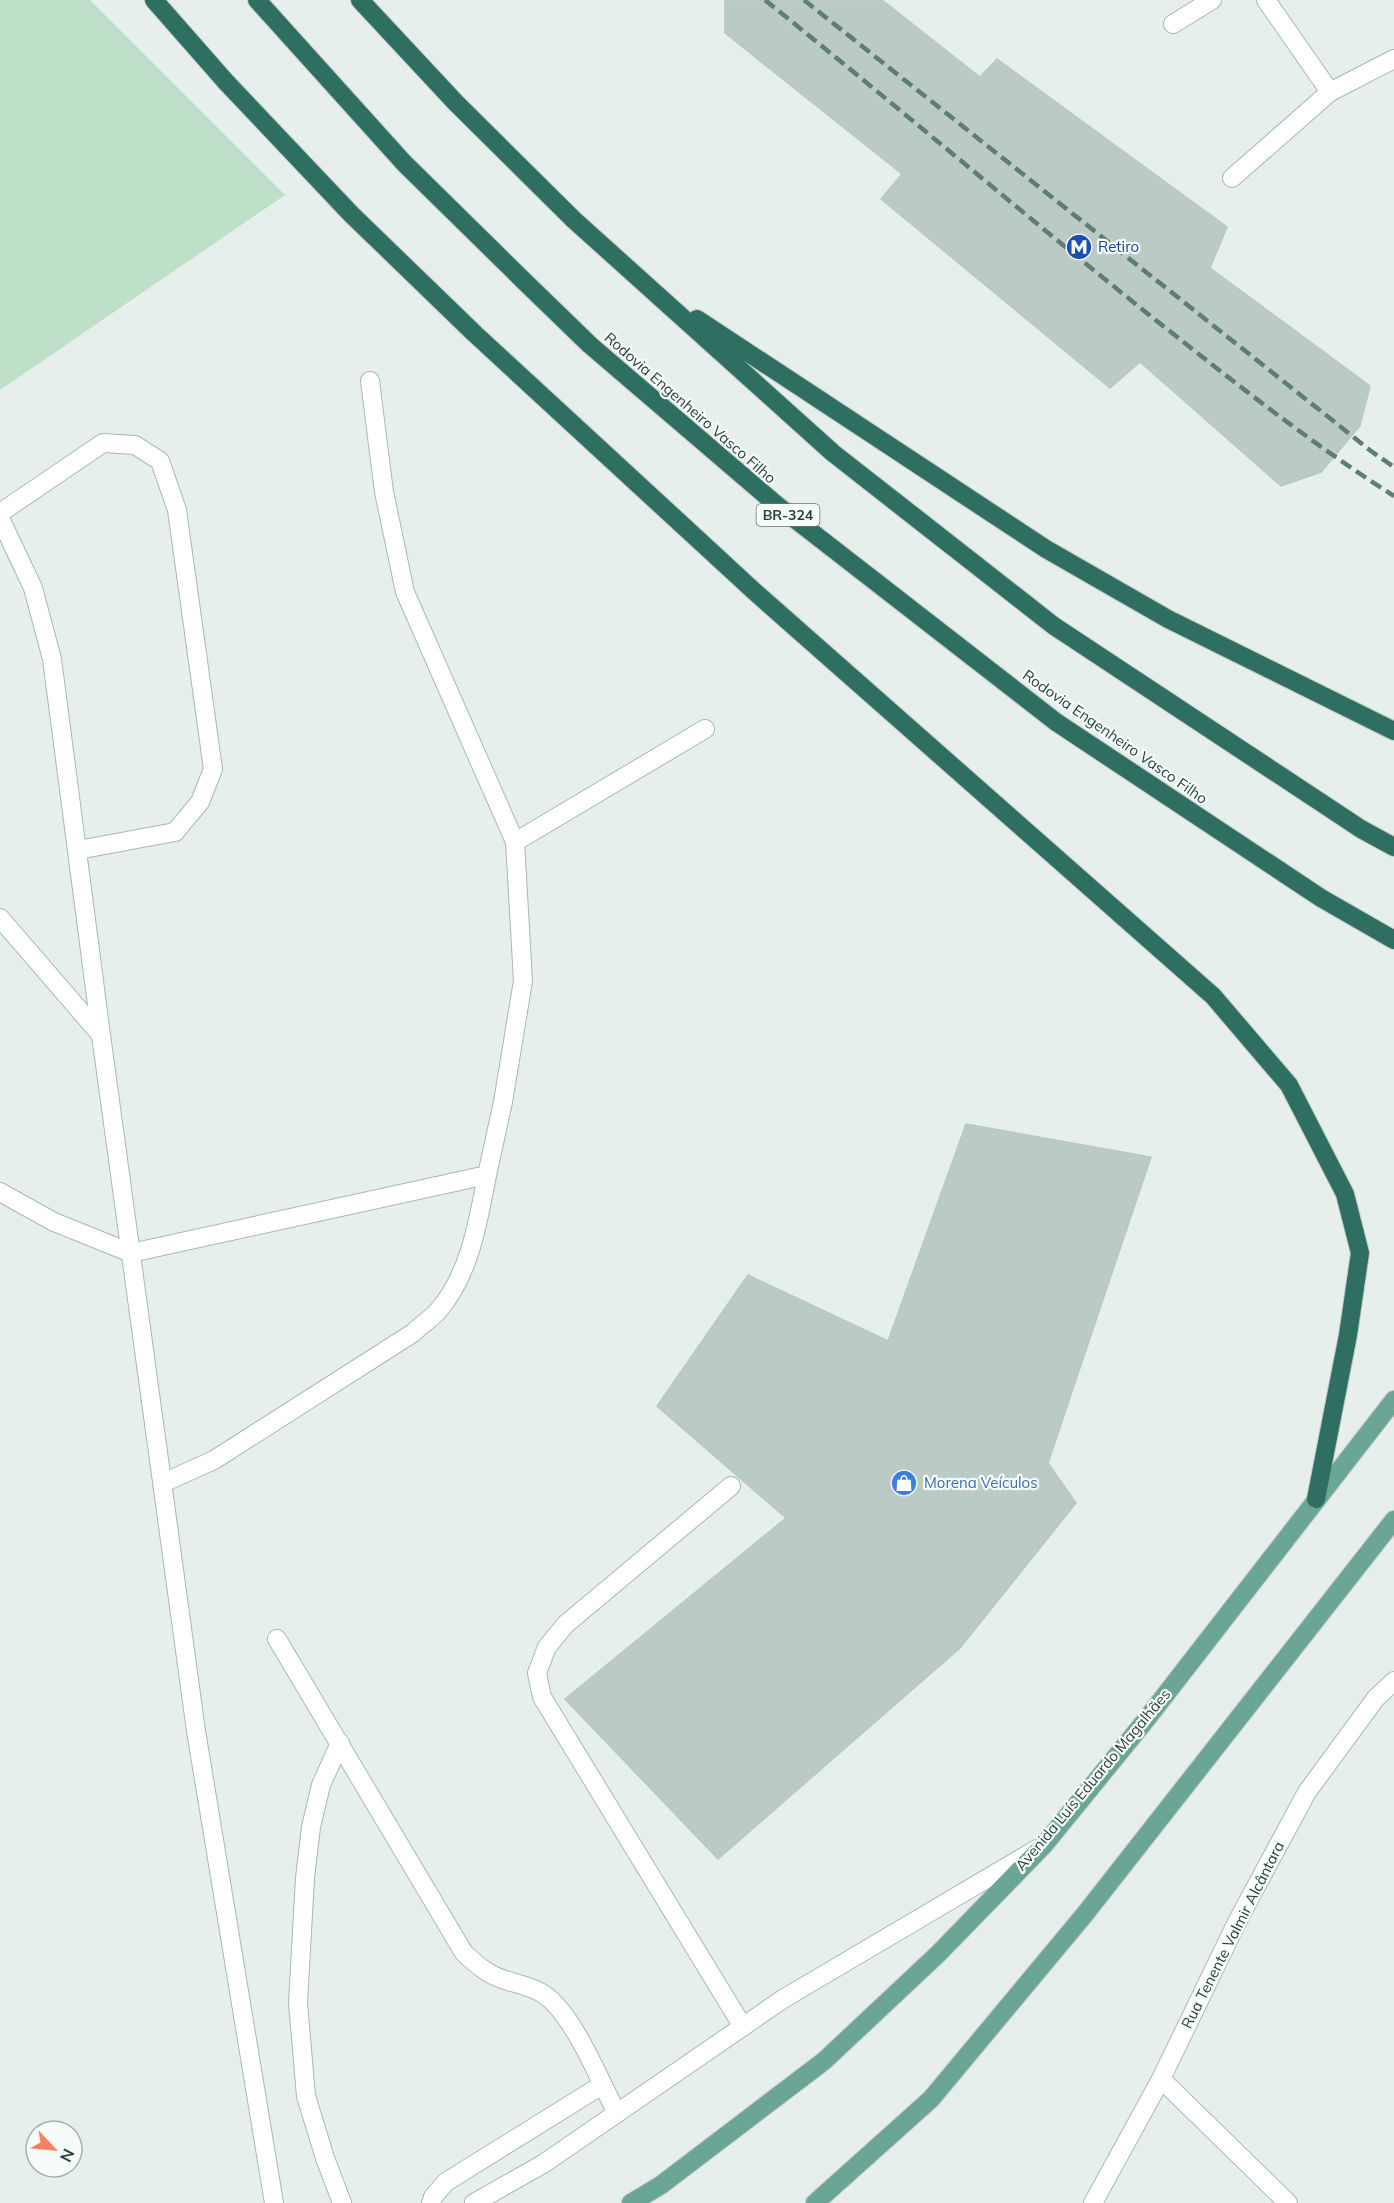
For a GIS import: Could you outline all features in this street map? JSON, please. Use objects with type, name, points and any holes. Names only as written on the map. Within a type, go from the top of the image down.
[{"type":"highway","points":[[154,0],[226,82],[351,214],[475,334],[755,592],[1214,996],[1289,1085],[1346,1194],[1360,1253],[1348,1335],[1316,1499]]},
{"type":"highway","name":"Rodovia Engenheiro Vasco Filho","points":[[257,0],[404,163],[525,282],[590,345],[778,506],[1056,722],[1321,898],[1394,940]]},
{"type":"highway","points":[[360,0],[456,103],[574,220],[833,453],[1054,626],[1394,848]]},
{"type":"highway","points":[[644,284],[1046,549],[1168,619],[1394,731]]},
{"type":"main road","name":"Avenida Luís Eduardo Magalhães","points":[[632,2203],[661,2185],[824,2061],[938,1954],[1044,1845],[1145,1721],[1394,1400]]},
{"type":"main road","points":[[814,2203],[931,2099],[1092,1905],[1394,1520]]},
{"type":"main road","points":[[1367,1553],[1394,1533]]},
{"type":"street","points":[[1173,24],[1212,0]]},
{"type":"street","points":[[1266,0],[1330,92]]},
{"type":"street","points":[[1232,178],[1330,92],[1394,59]]},
{"type":"street","points":[[163,1484],[214,1460],[413,1333],[438,1311],[457,1284],[469,1254],[503,1102],[523,981],[515,842],[405,592],[384,492],[370,381]]},
{"type":"street","points":[[78,850],[175,832],[200,801],[213,769],[177,510],[160,460],[135,445],[103,443],[0,515],[33,588],[52,659],[196,1731],[274,2203]]},
{"type":"street","points":[[515,842],[705,729]]},
{"type":"street","points":[[0,918],[101,1035]]},
{"type":"street","points":[[0,1192],[54,1222],[130,1253],[487,1175]]},
{"type":"street","points":[[731,1486],[566,1624],[547,1647],[537,1673],[543,1697],[743,2027]]},
{"type":"street","points":[[277,1639],[464,1953],[480,1968],[491,1974],[545,1995],[564,2014],[617,2113]]},
{"type":"street","name":"Rua Tenente Valmir Alcântara","points":[[1093,2203],[1161,2079],[1238,1920],[1307,1792],[1376,1698],[1394,1681]]},
{"type":"street","points":[[340,1743],[321,1785],[311,1827],[305,1878],[298,2003],[306,2096],[342,2203]]},
{"type":"street","points":[[474,2203],[543,2164],[783,1999],[1044,1845]]},
{"type":"street","points":[[1161,2079],[1288,2203]]},
{"type":"street","points":[[431,2203],[433,2197],[446,2182],[602,2085]]},
{"type":"green space","points":[[0,0],[90,0],[285,195],[0,390]]},
{"type":"building","name":"Retiro","points":[[725,0],[882,0],[980,77],[997,59],[1227,227],[1210,268],[1370,386],[1360,426],[1321,472],[1281,486],[1140,362],[1110,388],[881,199],[902,174],[725,33]]},
{"type":"building","name":"Morena Veículos","points":[[966,1124],[1151,1157],[1048,1463],[1076,1503],[960,1648],[718,1859],[565,1699],[786,1518],[657,1406],[748,1275],[888,1341]]},
{"type":"railway","points":[[765,0],[1204,359],[1298,430],[1394,496]]},
{"type":"railway","points":[[804,0],[1394,467]]},
{"type":"place","name":"Retiro","points":[[1079,247]]},
{"type":"place","name":"Morena Veículos","points":[[904,1483]]}]
